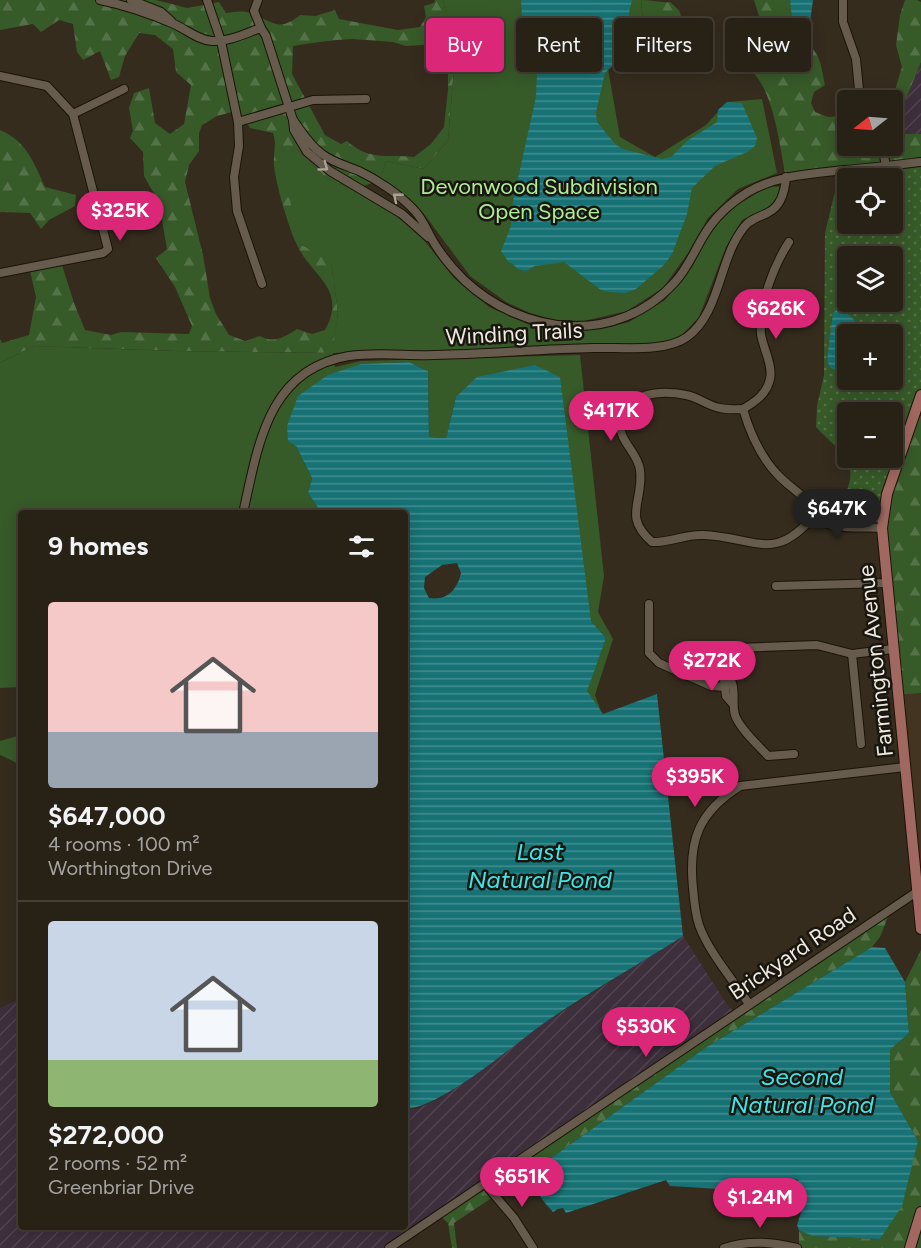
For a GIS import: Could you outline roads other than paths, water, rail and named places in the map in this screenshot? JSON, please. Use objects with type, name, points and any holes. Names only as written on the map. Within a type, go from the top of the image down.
[{"type":"main road","name":"Farmington Avenue","points":[[921,395],[886,494],[882,523],[904,767],[920,890],[921,929]]},
{"type":"main road","points":[[910,1248],[921,1212]]},
{"type":"street","points":[[100,0],[149,14],[210,41],[221,41],[261,28]]},
{"type":"street","points":[[131,0],[161,12],[176,25]]},
{"type":"street","points":[[207,0],[221,41],[238,122],[239,146],[234,177],[237,211],[262,284]]},
{"type":"street","points":[[258,0],[254,11],[266,36],[299,141],[318,163],[402,214],[433,242],[466,281],[507,310],[534,320],[565,326],[604,324],[638,312],[656,300],[684,271],[706,232],[723,212],[747,193],[764,184],[786,177],[921,162]]},
{"type":"street","points":[[843,0],[843,22],[856,59],[859,90]]},
{"type":"street","points":[[0,76],[47,86],[73,114],[108,249],[103,253],[0,273]]},
{"type":"street","points":[[73,114],[124,89]]},
{"type":"street","points":[[238,122],[313,100],[366,99]]},
{"type":"street","points":[[292,120],[307,141],[323,155],[361,173],[389,190],[414,210],[433,242]]},
{"type":"street","points":[[884,156],[886,166]]},
{"type":"street","name":"Winding Trails","points":[[244,510],[257,447],[266,421],[292,385],[314,369],[337,359],[364,355],[439,355],[530,349],[654,347],[672,344],[687,337],[708,311],[737,237],[746,224],[777,205],[784,191],[786,177]]},
{"type":"street","points":[[789,242],[777,265],[764,304],[761,333],[770,379],[765,393],[743,409],[717,408],[687,395],[646,394],[633,401],[623,411],[620,424],[622,436],[636,458],[640,470],[635,517],[638,527],[652,542],[665,543],[699,534],[752,544],[782,542],[793,537],[817,512]]},
{"type":"street","points":[[743,409],[756,444],[771,466],[817,512],[820,519],[829,524],[882,523]]},
{"type":"street","points":[[776,586],[886,583]]},
{"type":"street","points":[[649,604],[649,652],[659,663],[711,686],[725,687]]},
{"type":"street","points":[[733,704],[726,696],[724,680],[728,660],[739,648],[817,645],[852,654],[893,649]]},
{"type":"street","points":[[852,654],[861,744]]},
{"type":"street","points":[[727,674],[734,688],[733,704],[738,722],[768,756],[794,754]]},
{"type":"street","points":[[748,1004],[708,944],[699,924],[692,865],[694,839],[707,814],[721,798],[740,786],[904,767]]},
{"type":"street","name":"Brickyard Road","points":[[389,1248],[920,890]]},
{"type":"street","points":[[485,1184],[514,1218],[532,1248]]},
{"type":"street","points":[[724,1248],[741,1244],[773,1242],[797,1248]]},
{"type":"water","points":[[521,0],[632,0],[629,18],[614,18],[614,64],[605,73],[596,112],[597,122],[615,144],[623,149],[662,159],[671,157],[687,141],[717,122],[718,110],[727,102],[742,103],[757,138],[755,146],[715,166],[692,188],[687,214],[672,254],[664,265],[636,289],[626,293],[601,290],[564,262],[535,266],[526,271],[520,270],[508,261],[501,251],[511,226],[513,201],[536,97],[537,72],[602,72],[602,18],[522,18]]},
{"type":"water","points":[[790,0],[813,0],[811,18],[792,18]]},
{"type":"water","points":[[837,310],[837,312],[847,313],[857,324],[837,324],[837,371],[831,368],[827,361],[833,313]]},
{"type":"water","name":"Last Natural Pond","points":[[409,362],[428,371],[429,437],[446,438],[456,397],[477,377],[535,365],[560,377],[591,621],[606,638],[587,691],[603,714],[657,694],[683,936],[547,1021],[457,1087],[420,1106],[408,1108],[408,510],[318,510],[308,493],[312,478],[296,446],[288,441],[287,426],[298,396],[328,375],[361,364]],"holes":[[[457,563],[461,573],[450,593],[441,598],[429,598],[424,588],[425,577],[442,565]]]},
{"type":"water","name":"Second Natural Pond","points":[[872,947],[885,948],[905,982],[909,1033],[890,1050],[890,1092],[918,1141],[902,1206],[880,1239],[812,1236],[799,1230],[797,1225],[804,1203],[798,1180],[793,1179],[784,1179],[750,1188],[728,1189],[670,1186],[666,1180],[566,1213],[563,1208],[553,1212],[541,1198],[538,1192],[538,1181],[550,1159],[705,1048]]},
{"type":"park label","name":"Devonwood Subdivision Open Space","points":[[539,198]]}]
